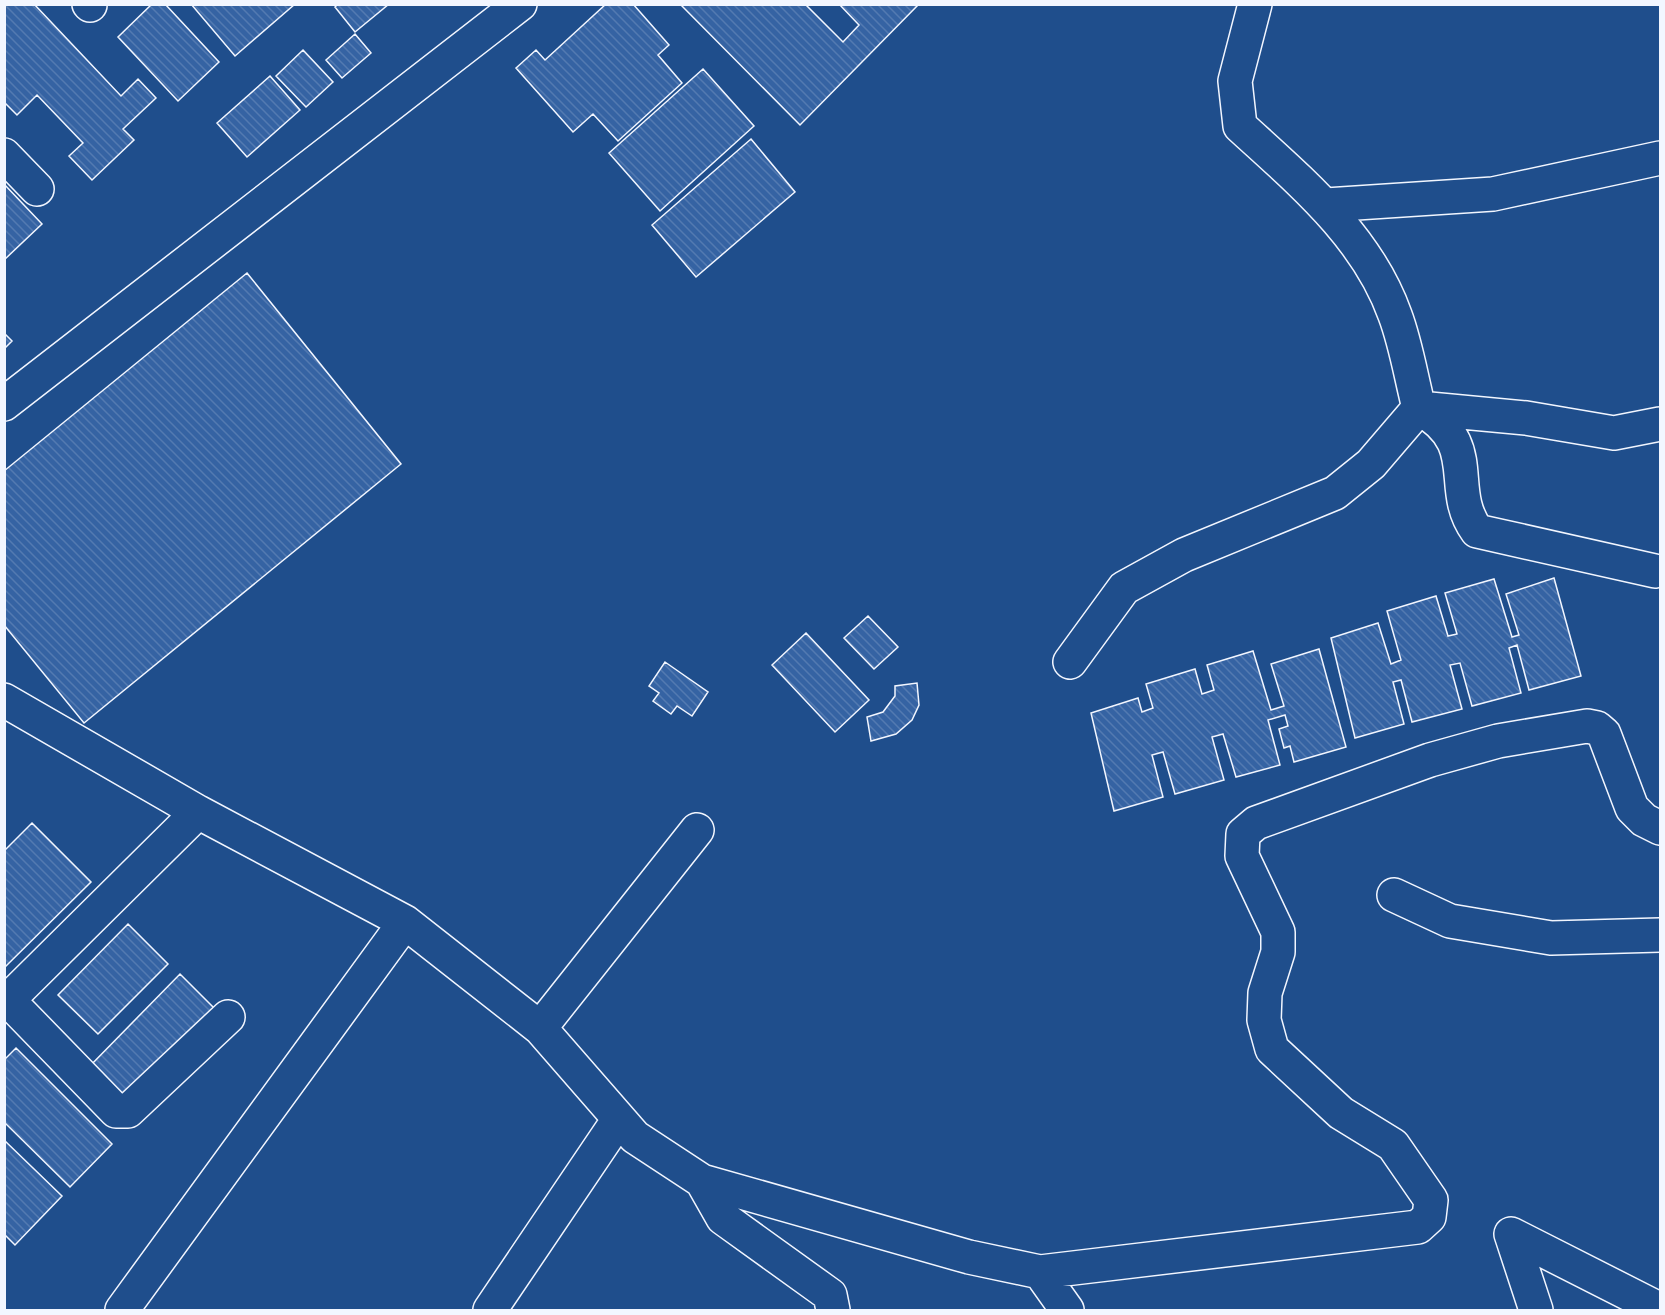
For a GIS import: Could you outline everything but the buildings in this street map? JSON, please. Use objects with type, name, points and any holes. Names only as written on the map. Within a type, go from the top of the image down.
[{"type":"street","points":[[4,404],[520,4]]},
{"type":"street","points":[[1256,4],[1235,81],[1240,126],[1326,205],[1374,270],[1391,306],[1419,408],[1434,416],[1450,433],[1461,461],[1466,512],[1477,531],[1655,571]]},
{"type":"street","points":[[4,155],[37,189]]},
{"type":"street","points":[[1326,205],[1492,194],[1660,158]]},
{"type":"street","points":[[1419,408],[1526,418],[1614,433],[1660,424]]},
{"type":"street","points":[[1070,662],[1124,588],[1184,555],[1335,492],[1371,464],[1419,408]]},
{"type":"street","points":[[4,700],[198,812],[405,922],[540,1028],[635,1137],[702,1181],[969,1257],[1040,1272],[1418,1227],[1429,1218],[1431,1200],[1393,1145],[1341,1113],[1272,1049],[1264,1020],[1264,993],[1278,952],[1278,932],[1242,856],[1243,834],[1256,823],[1442,757],[1498,741],[1587,726],[1597,728],[1604,734],[1632,808],[1644,820],[1660,828]]},
{"type":"street","points":[[198,812],[6,1002],[116,1111],[128,1111],[228,1017]]},
{"type":"street","points":[[540,1028],[697,830]]},
{"type":"street","points":[[1394,896],[1450,921],[1551,938],[1660,935]]},
{"type":"street","points":[[122,1311],[405,922]]},
{"type":"street","points":[[490,1311],[619,1119]]},
{"type":"street","points":[[702,1181],[723,1218],[830,1295],[833,1311]]},
{"type":"street","points":[[1536,1311],[1511,1234],[1653,1306],[1656,1311]]},
{"type":"street","points":[[1040,1272],[1067,1311]]}]
